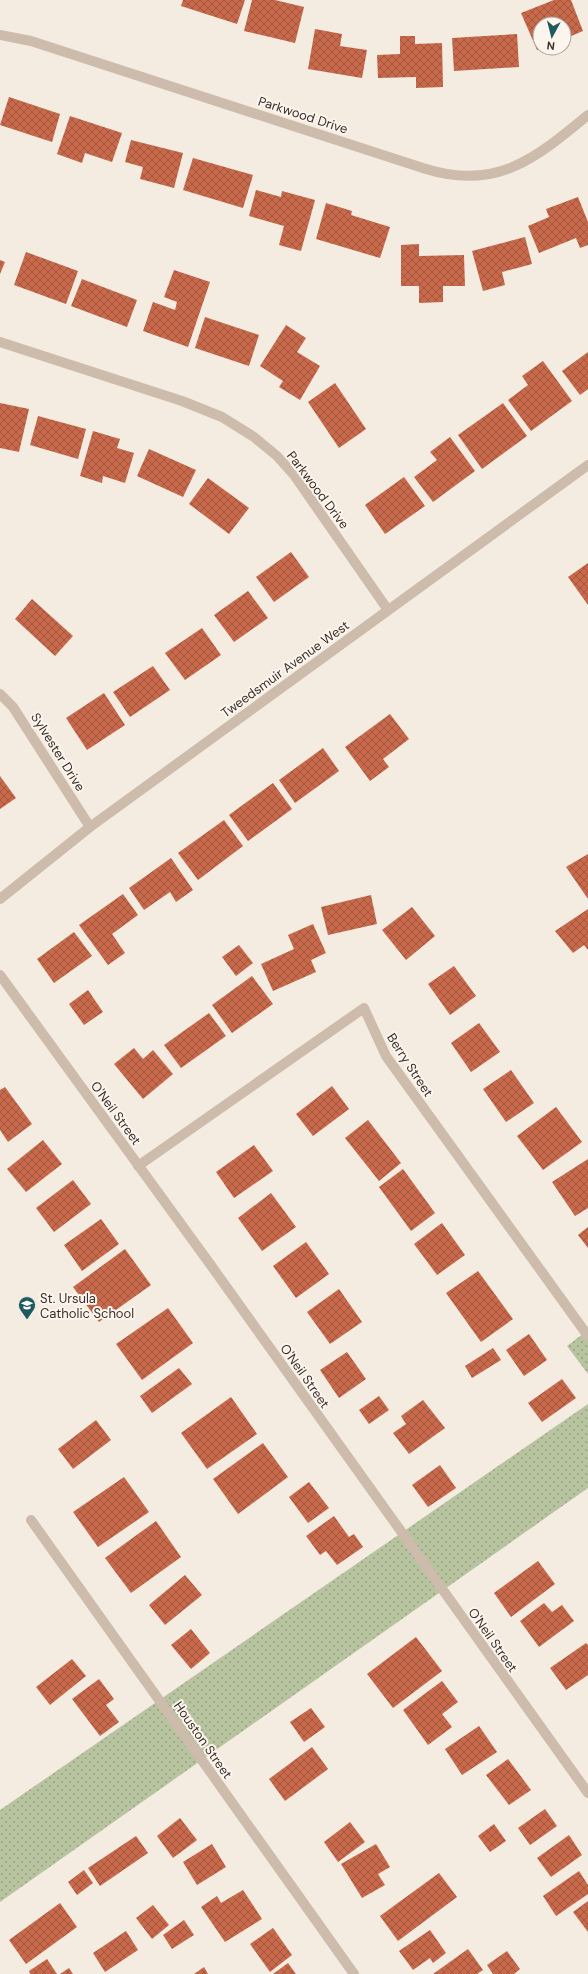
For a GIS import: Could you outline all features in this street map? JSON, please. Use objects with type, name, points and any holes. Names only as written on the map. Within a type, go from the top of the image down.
[{"type":"street","name":"Parkwood Drive","points":[[0,35],[31,41],[419,166],[452,175],[484,175],[502,172],[516,166],[564,134],[588,115]]},
{"type":"street","name":"Parkwood Drive","points":[[0,342],[182,401],[222,417],[254,437],[277,456],[294,475],[388,610]]},
{"type":"street","name":"Tweedsmuir Avenue West","points":[[0,899],[90,827],[588,465]]},
{"type":"street","name":"Sylvester Drive","points":[[0,694],[13,707],[90,827]]},
{"type":"street","name":"O'Neil Street","points":[[0,975],[210,1264],[588,1793]]},
{"type":"street","name":"Berry Street","points":[[138,1166],[364,1008],[386,1056],[588,1336]]},
{"type":"street","name":"Houston Street","points":[[30,1520],[354,1974]]},
{"type":"green space","points":[[588,1330],[588,1374],[567,1346]]},
{"type":"green space","points":[[588,1404],[588,1488],[0,1902],[0,1810]]},
{"type":"building","points":[[183,0],[245,0],[237,24],[181,6]]},
{"type":"building","points":[[252,0],[275,0],[304,7],[295,43],[244,31]]},
{"type":"building","points":[[554,0],[571,0],[583,31],[572,36],[572,16],[532,16],[532,38],[521,13]]},
{"type":"building","points":[[315,29],[342,34],[340,46],[367,50],[362,78],[308,69]]},
{"type":"building","points":[[517,34],[519,67],[454,71],[452,38]]},
{"type":"building","points":[[400,36],[415,36],[415,44],[442,43],[443,87],[416,88],[416,77],[378,78],[377,55],[400,54]]},
{"type":"building","points":[[9,97],[60,114],[52,142],[0,125]]},
{"type":"building","points":[[70,116],[122,133],[112,162],[85,153],[82,163],[57,154]]},
{"type":"building","points":[[131,140],[183,153],[174,188],[140,179],[143,167],[125,162]]},
{"type":"building","points":[[193,158],[253,175],[243,208],[183,190]]},
{"type":"building","points":[[256,190],[281,197],[282,191],[315,200],[301,251],[279,245],[284,226],[249,216]]},
{"type":"building","points":[[578,197],[588,222],[588,245],[580,248],[576,238],[539,253],[528,226],[549,217],[546,209]]},
{"type":"building","points":[[326,203],[352,211],[351,215],[390,227],[380,258],[316,239]]},
{"type":"building","points":[[525,237],[532,264],[502,272],[505,285],[483,291],[472,251]]},
{"type":"building","points":[[419,244],[419,256],[464,255],[465,286],[443,286],[443,302],[419,303],[419,286],[401,286],[401,245]]},
{"type":"building","points":[[26,252],[78,271],[66,304],[14,285]]},
{"type":"building","points":[[0,260],[5,262],[0,274]]},
{"type":"building","points":[[174,270],[210,282],[188,347],[143,331],[153,302],[175,310],[177,302],[164,297]]},
{"type":"building","points":[[82,279],[137,300],[127,327],[71,306]]},
{"type":"building","points":[[205,317],[259,335],[249,366],[195,348]]},
{"type":"building","points":[[286,325],[306,338],[297,352],[320,366],[300,400],[279,387],[283,381],[260,366]]},
{"type":"building","points":[[588,352],[588,389],[580,395],[562,371]]},
{"type":"building","points":[[543,361],[572,401],[531,431],[508,400],[528,385],[522,376]]},
{"type":"building","points":[[335,383],[366,429],[339,448],[308,402]]},
{"type":"building","points":[[0,403],[29,409],[19,452],[0,448]]},
{"type":"building","points":[[503,403],[527,436],[482,469],[458,435]]},
{"type":"building","points":[[38,416],[86,429],[78,459],[30,445]]},
{"type":"building","points":[[93,431],[120,439],[117,448],[134,453],[125,483],[103,476],[102,483],[80,476]]},
{"type":"building","points":[[450,437],[475,471],[433,502],[414,477],[437,460],[430,452]]},
{"type":"building","points":[[149,449],[196,470],[183,497],[137,476]]},
{"type":"building","points":[[404,477],[425,506],[385,534],[365,505]]},
{"type":"building","points":[[208,478],[249,508],[229,534],[189,504]]},
{"type":"building","points":[[291,552],[309,577],[274,602],[256,577]]},
{"type":"building","points":[[588,563],[588,605],[568,577]]},
{"type":"building","points":[[248,591],[268,618],[234,642],[214,615]]},
{"type":"building","points":[[32,599],[73,636],[55,656],[15,619]]},
{"type":"building","points":[[202,628],[221,655],[185,680],[165,653]]},
{"type":"building","points":[[153,666],[170,690],[130,717],[113,692]]},
{"type":"building","points":[[104,693],[125,725],[87,750],[66,718]]},
{"type":"building","points":[[390,714],[409,739],[383,759],[389,767],[370,781],[345,747]]},
{"type":"building","points":[[323,748],[339,771],[295,803],[279,780]]},
{"type":"building","points":[[0,776],[16,798],[0,809]]},
{"type":"building","points":[[273,783],[292,809],[248,841],[229,815]]},
{"type":"building","points":[[224,820],[243,846],[198,880],[178,853]]},
{"type":"building","points":[[588,854],[588,899],[566,867]]},
{"type":"building","points":[[171,858],[193,890],[176,902],[170,892],[144,910],[129,888]]},
{"type":"building","points":[[123,894],[138,915],[112,934],[125,953],[108,965],[79,925]]},
{"type":"building","points":[[371,895],[377,924],[328,935],[321,907]]},
{"type":"building","points":[[412,907],[435,936],[406,960],[382,930]]},
{"type":"building","points":[[588,909],[588,950],[584,945],[573,953],[555,931]]},
{"type":"building","points":[[313,924],[326,953],[311,960],[316,972],[273,991],[261,964],[294,949],[288,935]]},
{"type":"building","points":[[74,932],[92,956],[54,983],[37,959]]},
{"type":"building","points":[[239,945],[253,963],[236,976],[222,957]]},
{"type":"building","points":[[454,966],[476,996],[450,1015],[428,984]]},
{"type":"building","points":[[252,976],[273,1004],[232,1033],[212,1005]]},
{"type":"building","points":[[88,990],[103,1012],[84,1025],[69,1004]]},
{"type":"building","points":[[209,1013],[226,1036],[181,1068],[164,1045]]},
{"type":"building","points":[[479,1023],[500,1052],[471,1072],[451,1043]]},
{"type":"building","points":[[134,1048],[143,1059],[153,1050],[173,1074],[143,1099],[114,1064]]},
{"type":"building","points":[[511,1070],[534,1103],[506,1122],[483,1089]]},
{"type":"building","points":[[332,1086],[349,1109],[313,1136],[296,1114]]},
{"type":"building","points":[[5,1087],[32,1124],[8,1142],[0,1130],[0,1090]]},
{"type":"building","points":[[556,1107],[582,1142],[543,1170],[517,1136]]},
{"type":"building","points":[[368,1120],[401,1163],[379,1181],[345,1138]]},
{"type":"building","points":[[43,1140],[62,1164],[26,1192],[7,1169]]},
{"type":"building","points":[[254,1145],[273,1171],[234,1198],[216,1172]]},
{"type":"building","points":[[588,1159],[588,1208],[575,1216],[552,1182]]},
{"type":"building","points":[[403,1169],[435,1213],[411,1231],[379,1187]]},
{"type":"building","points":[[73,1180],[91,1204],[54,1232],[36,1208]]},
{"type":"building","points":[[271,1193],[296,1227],[262,1251],[238,1218]]},
{"type":"building","points":[[101,1219],[119,1244],[82,1271],[64,1245]]},
{"type":"building","points":[[442,1223],[465,1255],[437,1275],[414,1244]]},
{"type":"building","points":[[588,1227],[588,1248],[578,1235]]},
{"type":"building","points":[[306,1242],[329,1274],[296,1298],[273,1266]]},
{"type":"building","points":[[125,1249],[151,1285],[99,1322],[73,1287]]},
{"type":"building","points":[[478,1271],[513,1319],[481,1342],[446,1293]]},
{"type":"building","points":[[339,1289],[362,1322],[330,1344],[307,1312]]},
{"type":"building","points":[[168,1308],[193,1343],[142,1380],[116,1344]]},
{"type":"building","points":[[529,1334],[547,1360],[524,1376],[506,1350]]},
{"type":"building","points":[[493,1348],[501,1360],[472,1378],[465,1366]]},
{"type":"building","points":[[347,1352],[366,1379],[339,1398],[320,1370]]},
{"type":"building","points":[[179,1368],[192,1384],[152,1413],[140,1396]]},
{"type":"building","points":[[562,1379],[576,1398],[542,1422],[528,1403]]},
{"type":"building","points":[[379,1396],[389,1410],[369,1424],[359,1410]]},
{"type":"building","points":[[231,1397],[257,1434],[207,1469],[181,1433]]},
{"type":"building","points":[[423,1400],[445,1428],[409,1454],[393,1433],[406,1424],[401,1416]]},
{"type":"building","points":[[96,1420],[111,1440],[73,1469],[58,1449]]},
{"type":"building","points":[[263,1443],[288,1477],[238,1514],[213,1479]]},
{"type":"building","points":[[440,1465],[456,1488],[428,1507],[412,1485]]},
{"type":"building","points":[[124,1477],[149,1512],[98,1547],[73,1512]]},
{"type":"building","points":[[309,1482],[329,1508],[308,1523],[289,1497]]},
{"type":"building","points":[[334,1516],[349,1537],[354,1534],[363,1547],[337,1565],[326,1551],[320,1555],[306,1536]]},
{"type":"building","points":[[156,1521],[181,1557],[131,1593],[105,1558]]},
{"type":"building","points":[[538,1561],[555,1584],[511,1617],[494,1593]]},
{"type":"building","points":[[185,1575],[202,1595],[165,1625],[149,1605]]},
{"type":"building","points":[[544,1603],[552,1612],[562,1605],[574,1621],[539,1647],[520,1621]]},
{"type":"building","points":[[191,1629],[210,1653],[191,1669],[171,1645]]},
{"type":"building","points":[[416,1637],[442,1671],[393,1708],[367,1674]]},
{"type":"building","points":[[586,1643],[588,1645],[588,1675],[566,1690],[550,1668]]},
{"type":"building","points":[[72,1659],[86,1676],[50,1705],[36,1687]]},
{"type":"building","points":[[99,1679],[114,1699],[106,1705],[119,1722],[100,1736],[72,1699]]},
{"type":"building","points":[[442,1681],[458,1702],[442,1714],[452,1727],[428,1745],[403,1710]]},
{"type":"building","points":[[311,1708],[325,1727],[304,1742],[290,1722]]},
{"type":"building","points":[[479,1726],[497,1752],[462,1775],[445,1749]]},
{"type":"building","points":[[312,1747],[328,1769],[285,1801],[269,1779]]},
{"type":"building","points":[[508,1759],[531,1790],[509,1805],[486,1775]]},
{"type":"building","points":[[545,1809],[557,1826],[530,1845],[518,1828]]},
{"type":"building","points":[[180,1818],[197,1840],[173,1858],[157,1836]]},
{"type":"building","points":[[350,1822],[365,1842],[338,1862],[324,1842]]},
{"type":"building","points":[[494,1824],[506,1841],[490,1852],[478,1836]]},
{"type":"building","points":[[569,1835],[582,1855],[551,1877],[537,1858]]},
{"type":"building","points":[[136,1836],[148,1853],[100,1886],[88,1868]]},
{"type":"building","points":[[212,1844],[226,1867],[197,1885],[183,1862]]},
{"type":"building","points":[[376,1844],[390,1867],[378,1874],[385,1885],[362,1898],[341,1864]]},
{"type":"building","points":[[84,1870],[93,1883],[77,1895],[68,1882]]},
{"type":"building","points":[[579,1871],[588,1885],[588,1894],[556,1916],[543,1896]]},
{"type":"building","points":[[439,1873],[457,1897],[398,1941],[380,1916]]},
{"type":"building","points":[[243,1890],[262,1919],[225,1942],[201,1907],[217,1896],[221,1903]]},
{"type":"building","points":[[588,1901],[588,1932],[573,1912]]},
{"type":"building","points":[[60,1903],[77,1927],[26,1964],[9,1940]]},
{"type":"building","points":[[153,1905],[169,1925],[152,1939],[136,1918]]},
{"type":"building","points":[[184,1920],[194,1935],[172,1949],[163,1935]]},
{"type":"building","points":[[273,1928],[292,1955],[270,1972],[250,1944]]},
{"type":"building","points":[[430,1930],[446,1953],[433,1963],[430,1958],[413,1970],[399,1951]]},
{"type":"building","points":[[126,1931],[138,1950],[105,1972],[93,1953]]},
{"type":"building","points":[[468,1949],[483,1970],[477,1974],[433,1974]]},
{"type":"building","points":[[507,1951],[520,1969],[514,1974],[493,1974],[487,1965]]},
{"type":"building","points":[[47,1959],[57,1974],[30,1974],[29,1971]]},
{"type":"building","points":[[288,1963],[296,1974],[273,1974]]},
{"type":"building","points":[[204,1967],[208,1974],[194,1974]]},
{"type":"building","points":[[69,1968],[73,1974],[60,1974]]},
{"type":"place","name":"St. Ursula Catholic School","points":[[27,1320]]}]
